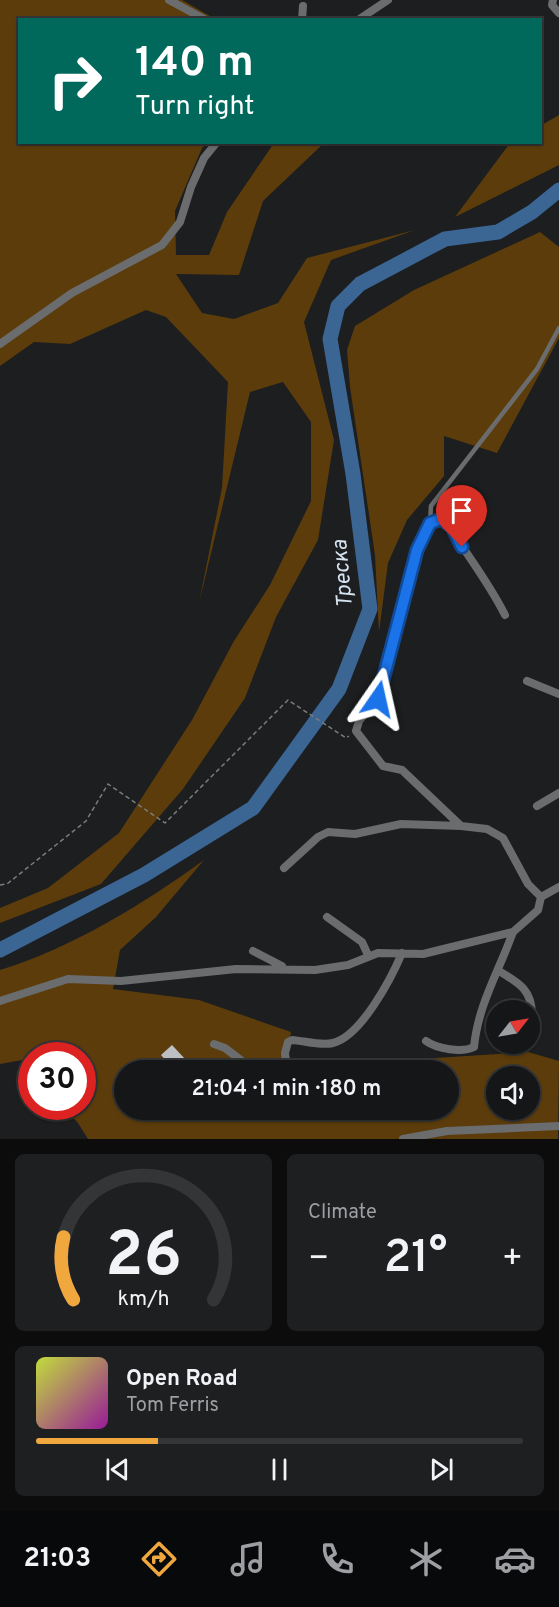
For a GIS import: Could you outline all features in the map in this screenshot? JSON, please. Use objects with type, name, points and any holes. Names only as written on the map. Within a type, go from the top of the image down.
[{"type":"street","points":[[169,0],[202,18]]},
{"type":"street","points":[[361,18],[388,0]]},
{"type":"street","points":[[553,0],[552,5],[559,13]]},
{"type":"street","points":[[302,18],[303,6]]},
{"type":"street","points":[[0,345],[72,293],[162,246],[180,222],[191,187],[204,158],[216,144]]},
{"type":"street","points":[[461,826],[402,770],[382,766],[356,731],[359,721],[378,699],[383,689],[384,669],[406,601],[417,550],[430,523],[441,519],[452,527],[462,547],[491,587],[505,615]]},
{"type":"street","points":[[527,681],[559,694]]},
{"type":"street","points":[[537,806],[559,793]]},
{"type":"street","points":[[284,868],[318,837],[328,832],[355,834],[401,824],[461,826],[487,829],[503,838],[528,884],[541,897]]},
{"type":"street","points":[[0,1001],[68,979],[134,981],[236,969],[323,970],[348,965],[368,955],[423,954],[513,932],[538,910],[541,897],[559,887]]},
{"type":"street","points":[[327,917],[362,942],[368,955]]},
{"type":"street","points":[[426,1041],[433,1046],[454,1049],[474,1047],[481,1006],[499,971],[513,932]]},
{"type":"street","points":[[253,951],[269,962],[289,968]]},
{"type":"street","points":[[286,1060],[288,1042],[292,1040],[334,1043],[353,1033],[377,999],[402,953]]},
{"type":"street","points":[[499,971],[529,995],[530,1000]]},
{"type":"street","points":[[214,1044],[225,1048],[241,1060]]},
{"type":"street","points":[[403,1139],[447,1131],[559,1126]]},
{"type":"lane","points":[[430,523],[431,506],[537,369],[559,328]]},
{"type":"path","points":[[0,885],[7,884],[86,821],[108,784],[165,823],[288,700],[344,737]]},
{"type":"shaded area","points":[[0,0],[182,0],[213,18],[18,18],[18,144],[206,144],[202,148],[175,211],[176,255],[209,255],[227,212],[273,144],[323,144],[263,201],[239,275],[176,274],[202,313],[234,319],[278,303],[307,258],[415,230],[331,260],[304,322],[334,440],[318,540],[276,617],[245,698],[183,789],[101,884],[0,923],[0,908],[48,888],[119,833],[192,720],[234,641],[270,585],[311,501],[311,422],[283,382],[250,392],[199,603],[222,488],[228,382],[166,317],[146,310],[70,344],[34,342],[0,366]]},
{"type":"shaded area","points":[[559,115],[559,165],[455,217],[509,144],[542,144],[542,125]]},
{"type":"shaded area","points":[[540,232],[559,247],[559,338],[497,453],[444,436],[444,476],[407,520],[388,563],[379,632],[375,555],[350,387],[347,350],[355,326],[414,290]]},
{"type":"shaded area","points":[[204,860],[156,917],[120,950],[113,989],[199,1000],[291,1032],[288,1048],[290,1060],[114,1060],[114,1120],[459,1120],[459,1060],[404,1060],[535,1054],[559,1061],[558,1139],[88,1139],[75,1120],[96,1120],[96,1042],[18,1042],[18,1061],[0,1064],[0,970],[53,950],[132,908]]},
{"type":"building","points":[[172,1045],[186,1060],[165,1060],[161,1055]]},
{"type":"waterway","name":"Треска","points":[[0,950],[144,875],[253,808],[339,689],[370,609],[353,474],[330,339],[338,306],[360,284],[445,239],[498,232],[532,212],[559,190]]},
{"type":"route","points":[[378,699],[383,689],[384,669],[404,607],[417,550],[430,523],[441,519],[452,527],[462,547]]}]
